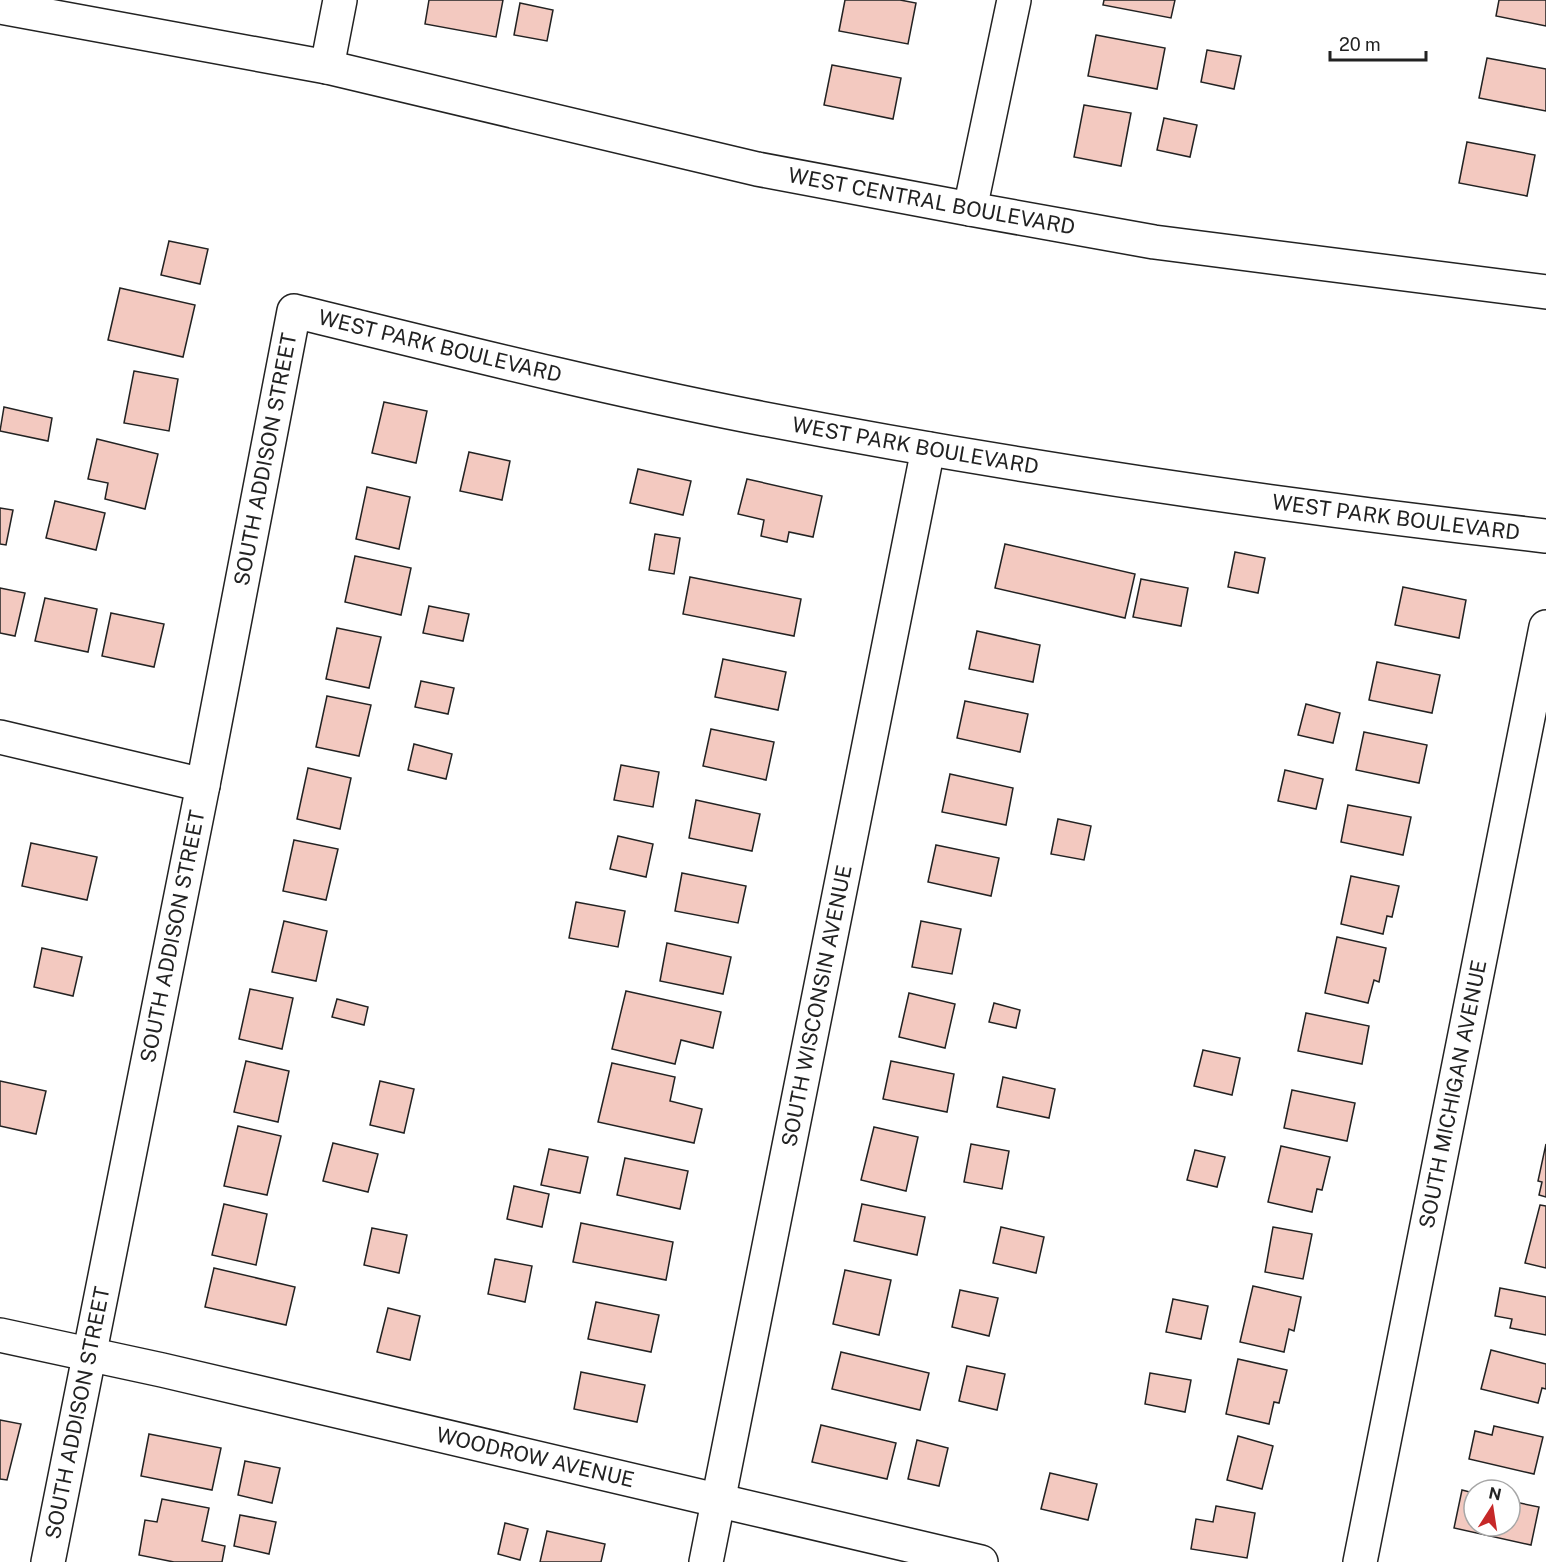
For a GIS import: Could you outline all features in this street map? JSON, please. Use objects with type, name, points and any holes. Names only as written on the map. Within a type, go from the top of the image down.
[{"type":"street","points":[[327,67],[340,0]]},
{"type":"street","points":[[970,209],[1014,0]]},
{"type":"street","name":"WEST CENTRAL BOULEVARD","points":[[0,7],[327,67],[757,169],[970,209],[1154,242],[1546,292]]},
{"type":"street","name":"WEST PARK BOULEVARD","points":[[294,311],[524,368],[747,416],[928,449],[1245,500],[1546,536]]},
{"type":"street","name":"SOUTH ADDISON STREET","points":[[48,1562],[203,785],[294,311]]},
{"type":"street","name":"SOUTH WISCONSIN AVENUE","points":[[706,1562],[928,449]]},
{"type":"street","name":"SOUTH MICHIGAN AVENUE","points":[[1360,1562],[1546,627]]},
{"type":"street","points":[[0,737],[203,785]]},
{"type":"street","name":"WOODROW AVENUE","points":[[0,1335],[981,1562]]},
{"type":"building","points":[[429,0],[503,0],[496,37],[425,24]]},
{"type":"building","points":[[845,0],[900,0],[916,3],[908,44],[839,31]]},
{"type":"building","points":[[1104,0],[1175,0],[1171,18],[1103,5]]},
{"type":"building","points":[[1499,0],[1546,0],[1546,26],[1496,16]]},
{"type":"building","points":[[520,3],[553,10],[547,41],[514,35]]},
{"type":"building","points":[[1096,35],[1165,48],[1157,89],[1088,76]]},
{"type":"building","points":[[1207,50],[1241,56],[1234,89],[1201,82]]},
{"type":"building","points":[[1487,58],[1546,69],[1546,111],[1479,98]]},
{"type":"building","points":[[832,65],[901,78],[893,119],[824,105]]},
{"type":"building","points":[[1084,105],[1131,113],[1121,166],[1074,157]]},
{"type":"building","points":[[1164,118],[1197,125],[1190,157],[1157,150]]},
{"type":"building","points":[[1467,142],[1535,155],[1527,196],[1459,183]]},
{"type":"building","points":[[169,241],[208,249],[200,284],[161,275]]},
{"type":"building","points":[[120,288],[195,305],[183,357],[108,340]]},
{"type":"building","points":[[134,371],[178,379],[169,431],[124,423]]},
{"type":"building","points":[[384,402],[427,411],[416,463],[372,453]]},
{"type":"building","points":[[4,407],[52,418],[48,441],[0,431]]},
{"type":"building","points":[[97,439],[158,454],[145,509],[105,499],[108,483],[88,479]]},
{"type":"building","points":[[469,452],[510,461],[502,500],[460,491]]},
{"type":"building","points":[[638,469],[691,481],[683,515],[630,503]]},
{"type":"building","points":[[747,479],[822,496],[813,537],[789,532],[787,542],[761,536],[764,520],[738,514]]},
{"type":"building","points":[[367,487],[410,497],[399,549],[356,539]]},
{"type":"building","points":[[55,501],[105,513],[96,550],[46,538]]},
{"type":"building","points":[[0,508],[13,510],[6,545],[0,544]]},
{"type":"building","points":[[655,534],[680,538],[674,574],[649,570]]},
{"type":"building","points":[[1005,544],[1135,574],[1125,618],[995,588]]},
{"type":"building","points":[[1235,552],[1265,558],[1258,593],[1228,587]]},
{"type":"building","points":[[355,556],[411,568],[401,615],[345,602]]},
{"type":"building","points":[[690,577],[801,599],[794,636],[683,614]]},
{"type":"building","points":[[1141,579],[1188,588],[1181,626],[1133,617]]},
{"type":"building","points":[[1403,587],[1466,600],[1459,638],[1395,625]]},
{"type":"building","points":[[0,588],[25,593],[15,636],[0,633]]},
{"type":"building","points":[[45,598],[97,609],[88,652],[35,641]]},
{"type":"building","points":[[429,606],[469,614],[463,641],[423,633]]},
{"type":"building","points":[[111,613],[164,624],[154,667],[102,656]]},
{"type":"building","points":[[337,628],[381,637],[369,688],[326,679]]},
{"type":"building","points":[[977,631],[1040,645],[1033,682],[969,669]]},
{"type":"building","points":[[723,659],[786,672],[778,710],[715,697]]},
{"type":"building","points":[[1377,662],[1440,675],[1432,713],[1369,700]]},
{"type":"building","points":[[421,681],[454,688],[448,714],[415,707]]},
{"type":"building","points":[[327,696],[371,705],[359,756],[316,747]]},
{"type":"building","points":[[965,701],[1028,714],[1020,752],[957,738]]},
{"type":"building","points":[[1306,704],[1340,713],[1333,743],[1298,735]]},
{"type":"building","points":[[711,729],[774,742],[766,780],[703,766]]},
{"type":"building","points":[[1364,732],[1427,745],[1419,783],[1356,770]]},
{"type":"building","points":[[414,744],[452,754],[446,779],[408,770]]},
{"type":"building","points":[[621,765],[659,772],[653,807],[614,800]]},
{"type":"building","points":[[308,768],[351,778],[340,829],[297,819]]},
{"type":"building","points":[[1285,770],[1323,779],[1316,809],[1278,801]]},
{"type":"building","points":[[950,774],[1013,788],[1006,825],[942,812]]},
{"type":"building","points":[[696,800],[760,814],[752,851],[689,838]]},
{"type":"building","points":[[1348,805],[1411,817],[1403,855],[1341,842]]},
{"type":"building","points":[[1058,819],[1091,826],[1084,860],[1051,854]]},
{"type":"building","points":[[618,836],[653,844],[646,877],[610,869]]},
{"type":"building","points":[[294,840],[338,849],[326,900],[283,891]]},
{"type":"building","points":[[31,843],[97,857],[87,900],[22,886]]},
{"type":"building","points":[[936,845],[999,858],[991,896],[928,882]]},
{"type":"building","points":[[682,873],[746,886],[738,923],[675,911]]},
{"type":"building","points":[[1351,876],[1399,886],[1392,917],[1387,916],[1383,934],[1341,924]]},
{"type":"building","points":[[576,902],[625,911],[618,947],[569,938]]},
{"type":"building","points":[[284,921],[327,931],[316,981],[272,972]]},
{"type":"building","points":[[921,921],[961,929],[952,974],[912,967]]},
{"type":"building","points":[[1337,937],[1386,948],[1379,982],[1374,980],[1368,1003],[1325,993]]},
{"type":"building","points":[[667,943],[731,957],[723,994],[660,981]]},
{"type":"building","points":[[42,948],[82,957],[73,996],[34,987]]},
{"type":"building","points":[[250,989],[293,998],[282,1049],[239,1039]]},
{"type":"building","points":[[626,991],[721,1012],[713,1048],[681,1040],[675,1064],[612,1049]]},
{"type":"building","points":[[909,993],[955,1004],[945,1048],[899,1037]]},
{"type":"building","points":[[337,999],[368,1007],[364,1025],[332,1017]]},
{"type":"building","points":[[994,1003],[1020,1010],[1016,1028],[989,1022]]},
{"type":"building","points":[[1306,1013],[1369,1026],[1362,1064],[1298,1051]]},
{"type":"building","points":[[1203,1050],[1240,1058],[1232,1095],[1194,1086]]},
{"type":"building","points":[[246,1061],[289,1071],[278,1122],[234,1112]]},
{"type":"building","points":[[891,1061],[954,1074],[947,1112],[883,1099]]},
{"type":"building","points":[[612,1063],[675,1077],[670,1101],[702,1109],[694,1143],[598,1122]]},
{"type":"building","points":[[1003,1077],[1055,1089],[1049,1118],[997,1107]]},
{"type":"building","points":[[0,1081],[46,1091],[36,1134],[0,1126]]},
{"type":"building","points":[[380,1081],[414,1089],[404,1133],[370,1125]]},
{"type":"building","points":[[1292,1090],[1355,1103],[1347,1141],[1284,1128]]},
{"type":"building","points":[[238,1126],[281,1136],[267,1195],[224,1186]]},
{"type":"building","points":[[874,1127],[918,1137],[906,1191],[861,1180]]},
{"type":"building","points":[[333,1143],[378,1154],[368,1192],[323,1181]]},
{"type":"building","points":[[971,1144],[1009,1151],[1002,1189],[964,1182]]},
{"type":"building","points":[[1546,1144],[1546,1197],[1539,1195],[1542,1182],[1538,1181]]},
{"type":"building","points":[[1281,1146],[1330,1157],[1322,1190],[1317,1189],[1312,1212],[1268,1202]]},
{"type":"building","points":[[549,1149],[588,1157],[580,1193],[541,1185]]},
{"type":"building","points":[[1195,1150],[1225,1157],[1217,1187],[1187,1180]]},
{"type":"building","points":[[625,1158],[688,1171],[680,1209],[617,1195]]},
{"type":"building","points":[[514,1186],[549,1194],[542,1227],[507,1219]]},
{"type":"building","points":[[224,1204],[267,1214],[256,1265],[212,1255]]},
{"type":"building","points":[[862,1204],[925,1217],[917,1255],[854,1241]]},
{"type":"building","points":[[1540,1205],[1546,1206],[1546,1268],[1525,1263]]},
{"type":"building","points":[[581,1223],[673,1242],[666,1280],[573,1262]]},
{"type":"building","points":[[1001,1227],[1044,1237],[1036,1273],[993,1263]]},
{"type":"building","points":[[1273,1227],[1312,1234],[1303,1279],[1265,1272]]},
{"type":"building","points":[[372,1228],[407,1235],[399,1273],[364,1265]]},
{"type":"building","points":[[495,1259],[532,1266],[525,1302],[488,1294]]},
{"type":"building","points":[[214,1268],[295,1287],[286,1325],[205,1307]]},
{"type":"building","points":[[845,1270],[891,1280],[879,1335],[833,1324]]},
{"type":"building","points":[[1253,1286],[1301,1297],[1294,1331],[1289,1329],[1284,1352],[1240,1342]]},
{"type":"building","points":[[1500,1288],[1546,1297],[1546,1335],[1510,1328],[1512,1319],[1495,1316]]},
{"type":"building","points":[[960,1290],[998,1298],[989,1336],[952,1327]]},
{"type":"building","points":[[1173,1299],[1208,1306],[1201,1339],[1166,1332]]},
{"type":"building","points":[[596,1302],[659,1315],[651,1352],[588,1339]]},
{"type":"building","points":[[388,1308],[420,1316],[410,1360],[377,1352]]},
{"type":"building","points":[[1491,1350],[1546,1364],[1546,1389],[1542,1388],[1538,1403],[1481,1389]]},
{"type":"building","points":[[841,1352],[929,1373],[920,1410],[832,1389]]},
{"type":"building","points":[[1238,1359],[1287,1370],[1279,1403],[1274,1402],[1269,1424],[1226,1414]]},
{"type":"building","points":[[967,1366],[1005,1374],[997,1410],[959,1401]]},
{"type":"building","points":[[581,1372],[645,1385],[637,1422],[574,1409]]},
{"type":"building","points":[[1150,1373],[1191,1380],[1185,1412],[1145,1404]]},
{"type":"building","points":[[0,1420],[21,1424],[7,1480],[0,1479]]},
{"type":"building","points":[[821,1425],[896,1443],[887,1479],[812,1462]]},
{"type":"building","points":[[1494,1426],[1543,1437],[1534,1474],[1469,1459],[1475,1431],[1492,1435]]},
{"type":"building","points":[[149,1434],[221,1448],[212,1490],[141,1476]]},
{"type":"building","points":[[1238,1436],[1273,1446],[1262,1489],[1227,1480]]},
{"type":"building","points":[[917,1440],[948,1448],[939,1486],[908,1479]]},
{"type":"building","points":[[245,1461],[280,1468],[272,1503],[238,1495]]},
{"type":"building","points":[[1050,1473],[1097,1484],[1088,1520],[1041,1509]]},
{"type":"building","points":[[1462,1490],[1462,1530],[1454,1528]]},
{"type":"building","points":[[162,1499],[209,1508],[202,1541],[225,1546],[222,1562],[174,1562],[139,1555],[145,1520],[157,1522]]},
{"type":"building","points":[[1522,1503],[1539,1507],[1531,1545],[1499,1538],[1522,1538]]},
{"type":"building","points":[[1216,1506],[1255,1513],[1247,1558],[1191,1549],[1196,1519],[1213,1522]]},
{"type":"building","points":[[240,1515],[276,1522],[269,1554],[234,1546]]},
{"type":"building","points":[[505,1523],[528,1529],[520,1560],[498,1554]]},
{"type":"building","points":[[547,1531],[605,1544],[601,1562],[540,1562]]}]
